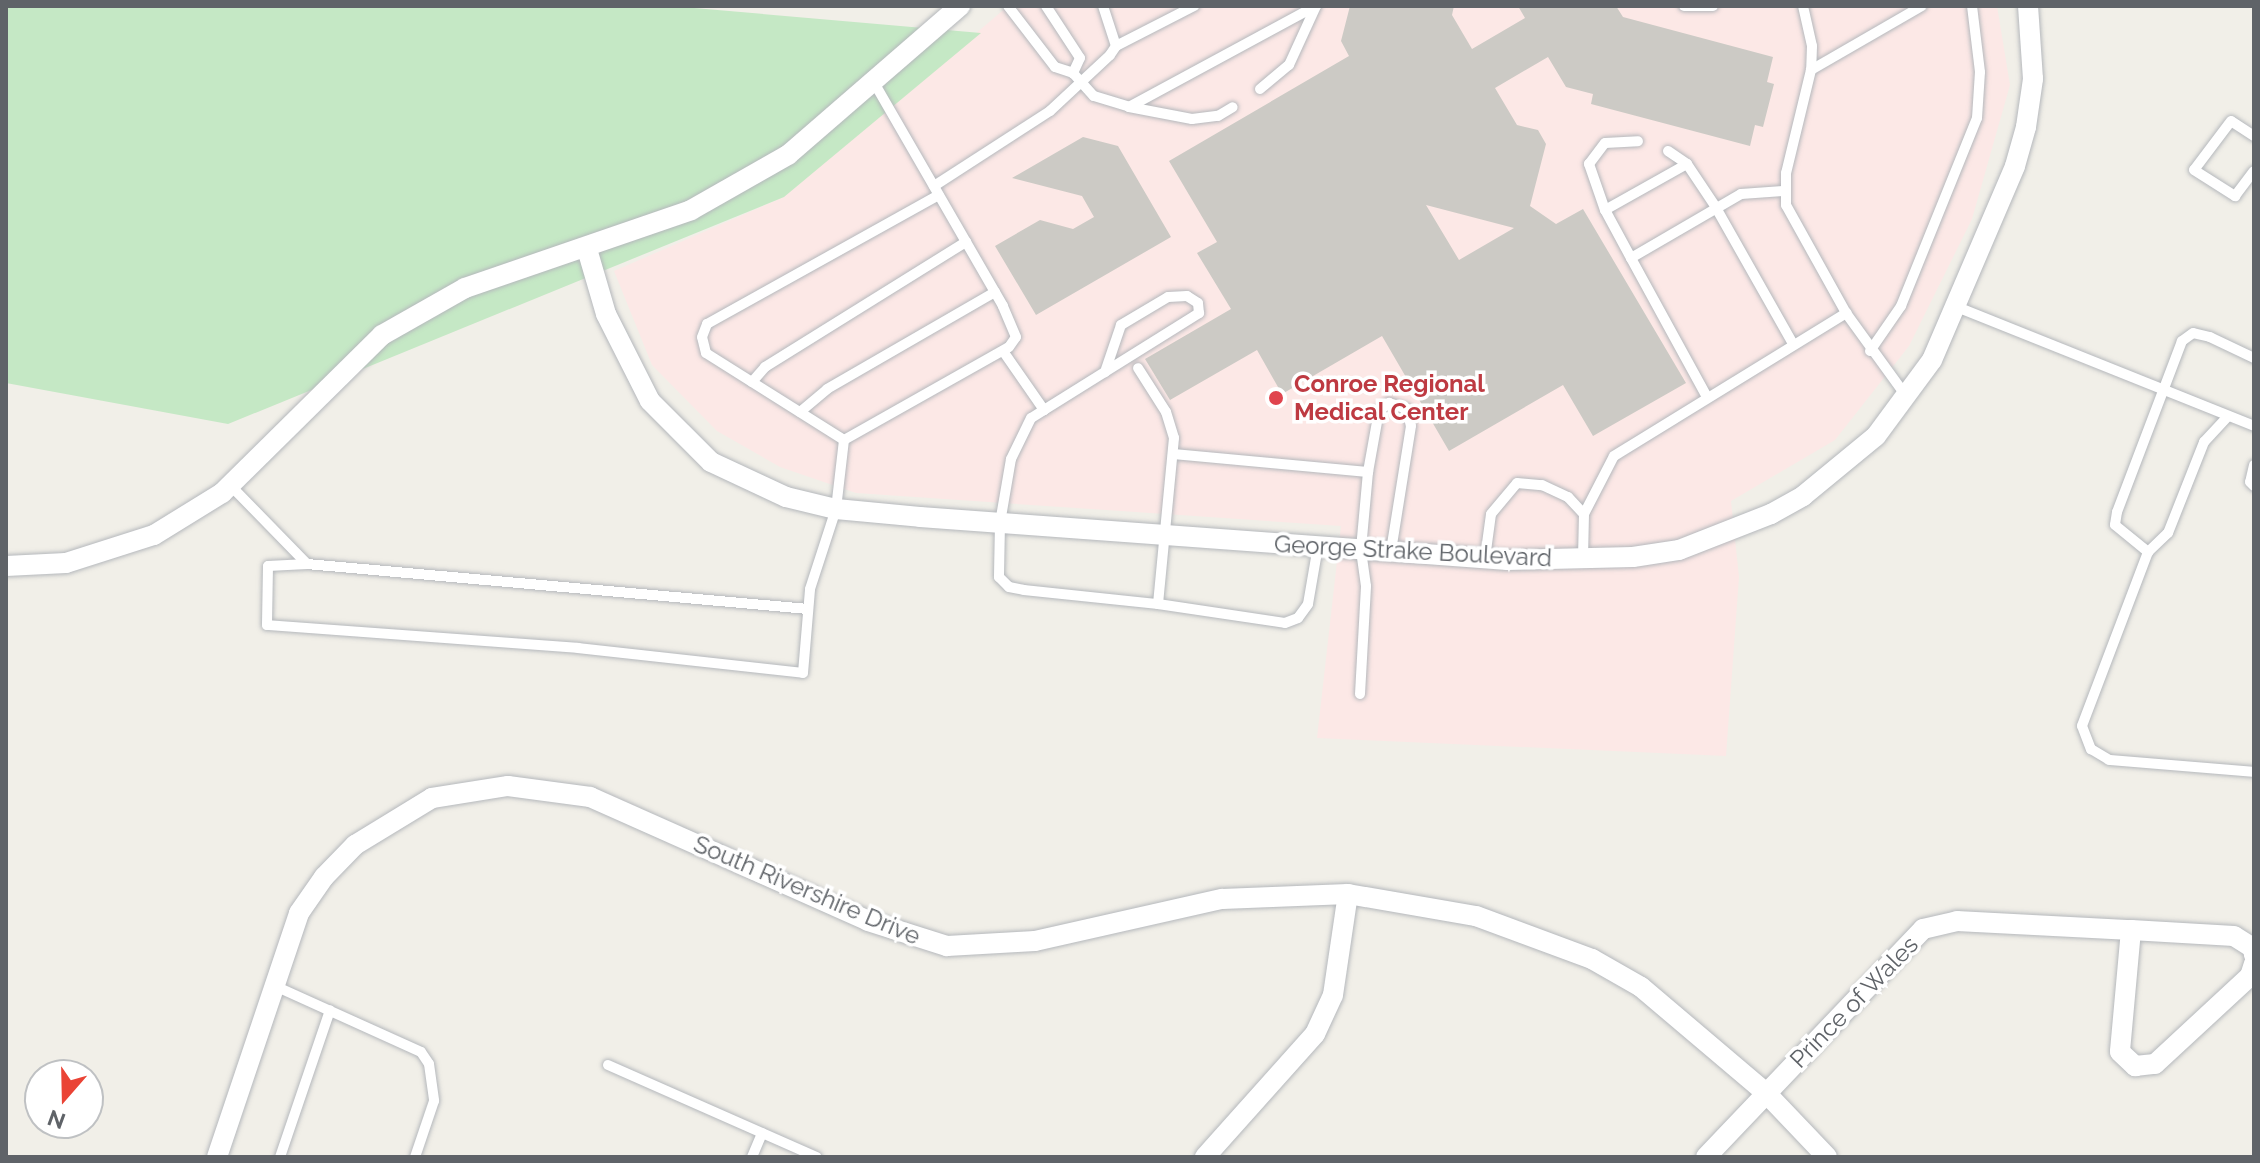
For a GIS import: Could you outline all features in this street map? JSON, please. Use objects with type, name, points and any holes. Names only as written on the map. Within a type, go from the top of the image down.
[{"type":"street","points":[[6,566],[66,563],[154,535],[230,485],[382,335],[465,288],[587,249],[691,210],[788,155],[960,6]]},
{"type":"street","name":"George Strake Boulevard","points":[[587,249],[623,356],[674,431],[743,481],[836,509],[1485,558],[1583,559],[1679,550],[1771,514],[1839,469],[1907,398],[1932,360],[2015,166],[2026,127],[2033,79],[2028,6]]},
{"type":"street","name":"South Rivershire Drive","points":[[217,1157],[299,913],[355,845],[432,798],[508,786],[590,797],[868,921],[947,946],[1035,941],[1222,899],[1348,894],[1476,916],[1592,959],[1641,987],[1767,1094],[1827,1157]]},
{"type":"street","points":[[1205,1157],[1315,1034],[1333,995],[1348,894]]},
{"type":"street","name":"Prince of Wales","points":[[1706,1157],[1923,929],[1957,921],[2234,936],[2253,948],[2254,955]]},
{"type":"street","points":[[2131,930],[2119,1043],[2120,1052],[2135,1066],[2155,1064],[2250,976],[2254,964]]},
{"type":"lane","points":[[1008,6],[1055,67],[1073,73],[1094,96],[1129,107],[1192,119],[1218,116],[1233,107]]},
{"type":"lane","points":[[1046,6],[1080,58],[1073,73]]},
{"type":"lane","points":[[1103,6],[1116,46]]},
{"type":"lane","points":[[844,440],[706,353],[702,337],[707,324],[936,191],[1050,111],[1116,46],[1194,6]]},
{"type":"lane","points":[[1260,89],[1289,65],[1316,6]]},
{"type":"lane","points":[[1129,107],[1316,6]]},
{"type":"lane","points":[[1684,6],[1713,6]]},
{"type":"lane","points":[[1811,70],[1922,6]]},
{"type":"lane","points":[[1870,351],[1901,306],[1977,118],[1980,72],[1972,6]]},
{"type":"lane","points":[[1805,7],[1812,46],[1811,70],[1783,191],[1846,313],[1870,351],[1907,398]]},
{"type":"lane","points":[[844,440],[1003,351],[1016,337],[995,292],[873,81]]},
{"type":"lane","points":[[2254,136],[2231,121],[2194,170],[2235,196],[2254,171]]},
{"type":"lane","points":[[1638,141],[1605,143],[1594,154],[1592,181],[1707,397]]},
{"type":"lane","points":[[1668,151],[1687,164],[1715,206],[1793,344]]},
{"type":"lane","points":[[1605,210],[1687,164]]},
{"type":"lane","points":[[1631,258],[1715,206],[1741,194],[1783,191]]},
{"type":"lane","points":[[752,382],[765,367],[966,242]]},
{"type":"lane","points":[[800,412],[827,389],[995,292]]},
{"type":"lane","points":[[1105,372],[1121,325],[1168,297],[1187,296],[1198,303],[1199,313],[1105,372],[1031,418],[1011,459],[1000,523],[999,577],[1009,587],[1158,604],[1285,623],[1298,618],[1308,604],[1318,546]]},
{"type":"lane","points":[[1957,307],[2254,426]]},
{"type":"lane","points":[[1583,559],[1584,514],[1614,456],[1846,313]]},
{"type":"lane","points":[[2148,552],[2115,525],[2182,341],[2193,333],[2254,358]]},
{"type":"lane","points":[[1003,351],[1044,410]]},
{"type":"lane","points":[[1138,368],[1166,412],[1173,454],[1158,604]]},
{"type":"lane","points":[[1360,694],[1366,586],[1361,549],[1368,472],[1379,411],[1389,403],[1407,409],[1411,426],[1391,551]]},
{"type":"lane","points":[[2228,416],[2204,442],[2168,533],[2148,552],[2082,726],[2083,739],[2109,760],[2254,772]]},
{"type":"lane","points":[[808,609],[307,564],[268,566],[267,625],[578,648],[803,673],[808,609],[825,533],[836,509],[844,440]]},
{"type":"lane","points":[[1173,454],[1368,472]]},
{"type":"lane","points":[[2254,465],[2250,482],[2254,486]]},
{"type":"lane","points":[[1485,558],[1491,514],[1517,483],[1555,491],[1584,514]]},
{"type":"lane","points":[[230,485],[307,564]]},
{"type":"lane","points":[[275,986],[421,1052],[429,1064],[434,1101],[415,1157]]},
{"type":"lane","points":[[280,1157],[330,1010]]},
{"type":"lane","points":[[608,1065],[817,1157]]},
{"type":"lane","points":[[752,1157],[762,1133]]},
{"type":"shaded area","name":"Conroe Regional Medical Center","points":[[1008,6],[1997,6],[2010,85],[1972,219],[1909,346],[1835,440],[1731,501],[1739,577],[1726,756],[1317,738],[1341,526],[856,493],[780,467],[717,431],[652,365],[614,271],[784,197]]},
{"type":"green space","points":[[6,6],[671,6],[981,33],[784,197],[228,424],[6,383]]},
{"type":"building","points":[[1350,6],[1454,6],[1452,15],[1472,49],[1525,18],[1518,6],[1616,6],[1623,17],[1773,57],[1767,82],[1774,84],[1763,127],[1755,125],[1750,146],[1591,104],[1593,94],[1566,87],[1548,57],[1495,88],[1517,125],[1538,130],[1546,144],[1530,206],[1556,224],[1583,209],[1686,383],[1593,436],[1563,385],[1449,451],[1382,336],[1282,394],[1257,350],[1170,400],[1145,359],[1231,309],[1197,253],[1217,242],[1169,161],[1349,56],[1341,41]],"holes":[[[1426,205],[1514,228],[1459,260]]]},
{"type":"building","points":[[1083,137],[1118,146],[1171,237],[1036,315],[995,246],[1040,220],[1073,229],[1094,217],[1082,196],[1012,178]]},
{"type":"place","name":"Conroe Regional Medical Center","points":[[1276,398]]}]
